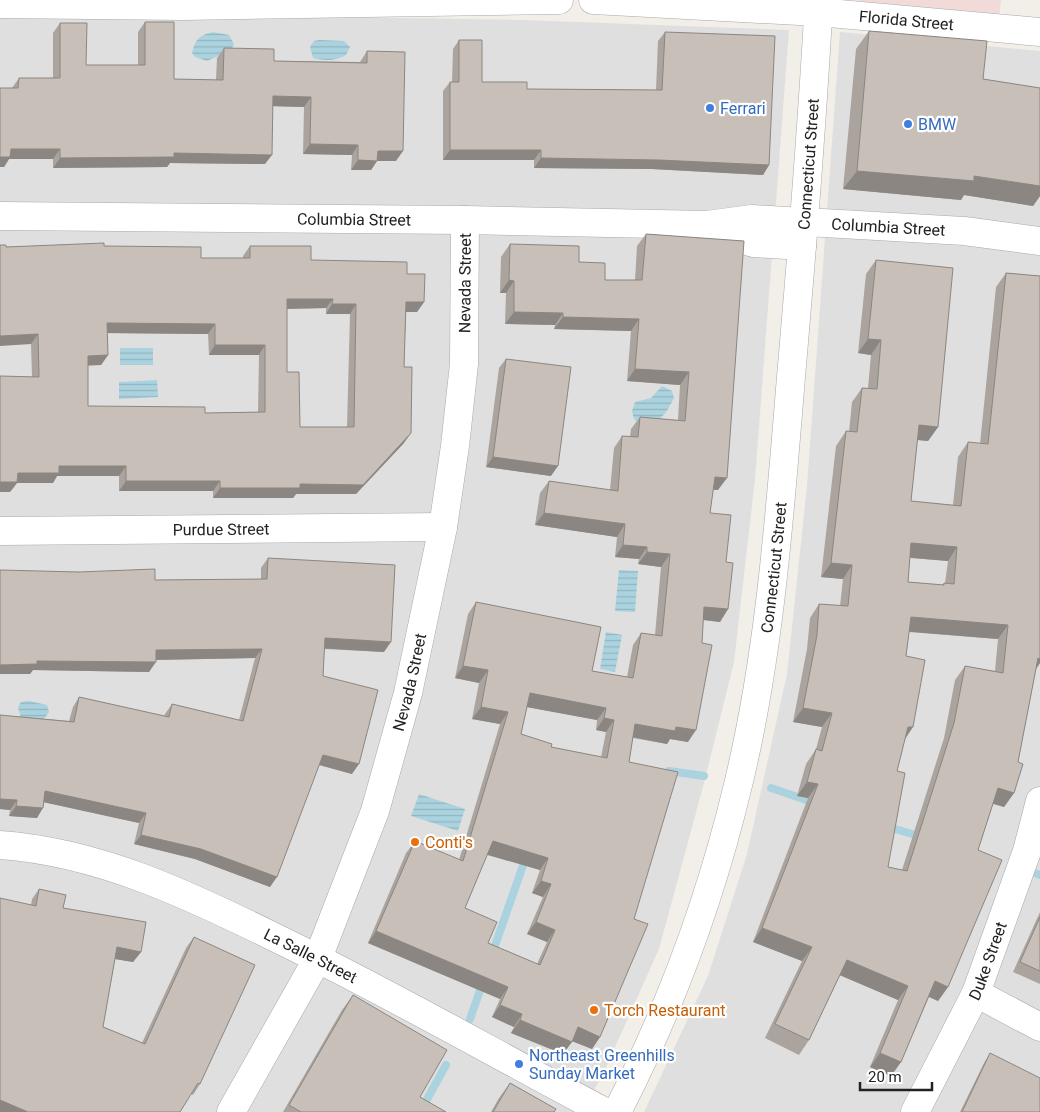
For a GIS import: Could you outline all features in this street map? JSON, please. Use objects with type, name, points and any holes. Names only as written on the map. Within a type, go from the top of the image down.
[{"type":"street","points":[[0,4],[182,6],[559,0]]},
{"type":"street","name":"Florida Street","points":[[593,0],[819,6],[1040,32]]},
{"type":"street","name":"Connecticut Street","points":[[617,1112],[684,963],[722,847],[739,782],[760,668],[781,494],[804,234],[819,6]]},
{"type":"street","name":"Columbia Street","points":[[0,216],[465,220],[707,226],[752,219],[804,234],[964,231],[1040,241]]},
{"type":"street","name":"Nevada Street","points":[[231,1112],[318,958],[377,802],[408,693],[443,528],[464,364],[465,220]]},
{"type":"street","name":"Purdue Street","points":[[0,531],[443,528]]},
{"type":"street","name":"Duke Street","points":[[915,1112],[976,993],[1027,851],[1040,801]]},
{"type":"street","name":"La Salle Street","points":[[0,844],[32,847],[112,866],[192,896],[318,958],[605,1112]]},
{"type":"street","points":[[976,993],[1040,1027]]},
{"type":"shaded area","points":[[853,0],[1001,0],[999,20]]},
{"type":"shaded area","points":[[224,15],[524,20],[789,30],[755,479],[734,662],[704,783],[659,949],[603,1074],[582,1112],[0,1112],[0,17]]},
{"type":"shaded area","points":[[840,32],[1040,51],[1040,1112],[644,1112],[708,976],[747,854],[787,674],[807,486]]},
{"type":"water","points":[[213,32],[229,35],[234,44],[231,50],[207,61],[195,57],[192,53],[197,41],[201,36]]},
{"type":"water","points":[[314,41],[344,41],[350,47],[346,55],[339,58],[326,60],[313,58],[310,47]]},
{"type":"water","points":[[120,348],[153,348],[153,365],[120,365]]},
{"type":"water","points":[[157,380],[158,397],[119,399],[119,382]]},
{"type":"water","points":[[662,386],[672,391],[674,398],[668,410],[658,419],[640,424],[634,419],[632,411],[635,402],[651,398]]},
{"type":"water","points":[[619,570],[638,571],[635,612],[615,611]]},
{"type":"water","points":[[606,632],[622,635],[615,672],[600,669]]},
{"type":"water","points":[[29,701],[47,705],[49,712],[44,719],[21,718],[18,707],[21,702]]},
{"type":"water","points":[[419,794],[465,809],[458,831],[411,816]]},
{"type":"building","points":[[145,22],[174,22],[174,79],[223,80],[224,48],[274,49],[274,61],[367,63],[367,51],[405,52],[403,151],[378,151],[377,161],[358,160],[358,145],[310,144],[311,97],[273,96],[272,155],[174,153],[174,157],[60,158],[60,149],[11,149],[10,157],[0,157],[0,88],[18,88],[19,78],[60,78],[60,23],[87,23],[86,65],[145,65]]},
{"type":"building","points":[[869,31],[987,41],[983,79],[1040,88],[1040,186],[974,176],[974,181],[857,171]]},
{"type":"building","points":[[665,32],[775,36],[769,165],[659,160],[541,158],[541,150],[450,150],[450,82],[459,82],[459,40],[482,40],[482,82],[527,82],[527,89],[662,90]]},
{"type":"building","points":[[646,234],[744,241],[727,478],[715,477],[710,513],[731,515],[726,562],[733,563],[728,609],[704,607],[702,643],[712,645],[696,730],[676,727],[675,731],[635,724],[629,762],[678,772],[634,919],[648,924],[600,1037],[578,1027],[572,1042],[520,1020],[522,1014],[500,1005],[508,987],[376,931],[415,841],[463,861],[508,712],[481,707],[488,670],[463,666],[476,602],[601,627],[592,671],[633,678],[641,633],[662,636],[670,554],[647,552],[647,547],[623,545],[625,524],[544,513],[549,481],[618,491],[622,436],[638,437],[640,417],[685,421],[689,372],[635,369],[639,319],[563,317],[563,313],[514,312],[514,281],[509,280],[510,244],[579,246],[579,262],[605,263],[605,280],[642,280]],"holes":[[[530,693],[606,708],[604,718],[614,720],[607,758],[551,747],[552,744],[521,734]],[[493,841],[548,858],[541,881],[551,884],[536,922],[555,930],[540,965],[488,943],[497,922],[465,908]]]},
{"type":"building","points":[[104,243],[104,246],[201,247],[201,258],[250,258],[250,246],[311,246],[311,260],[407,262],[407,274],[425,274],[424,302],[406,302],[404,367],[412,367],[411,433],[363,485],[300,484],[300,488],[220,488],[220,481],[126,481],[126,466],[59,466],[59,473],[18,473],[17,482],[0,482],[0,376],[39,377],[38,334],[0,336],[0,245],[6,245],[6,247]],"holes":[[[287,299],[333,299],[332,304],[356,304],[354,427],[300,427],[299,372],[287,372]],[[107,323],[215,324],[215,345],[265,345],[265,412],[205,413],[205,407],[88,406],[88,356],[108,355]]]},
{"type":"building","points":[[876,260],[953,268],[938,427],[919,425],[911,501],[961,506],[968,442],[988,444],[1006,273],[1040,276],[1040,659],[1038,658],[1018,762],[1023,764],[1014,793],[998,788],[978,850],[1002,860],[948,987],[935,981],[901,1062],[880,1053],[908,986],[847,960],[809,1040],[775,1024],[812,947],[762,928],[818,784],[807,782],[816,749],[822,751],[832,713],[803,708],[817,635],[819,604],[848,606],[852,565],[831,563],[846,431],[857,432],[862,388],[877,389],[881,340],[868,339]],"holes":[[[911,543],[957,547],[954,584],[908,582]],[[911,617],[1008,625],[1003,673],[965,666],[954,723],[907,871],[888,867],[905,773],[897,771],[908,727],[913,727],[925,660],[906,656]]]},
{"type":"building","points":[[506,359],[571,367],[558,466],[493,457]]},
{"type":"building","points":[[268,558],[395,565],[391,642],[325,638],[323,676],[378,690],[359,764],[323,755],[277,877],[201,849],[141,835],[146,813],[45,791],[43,808],[16,806],[17,800],[0,799],[0,715],[74,722],[79,697],[169,717],[172,704],[243,721],[262,649],[156,650],[156,662],[37,661],[37,664],[0,665],[0,570],[79,572],[155,569],[155,580],[267,579]]},
{"type":"building","points":[[39,889],[66,895],[63,908],[146,922],[141,952],[117,947],[103,1027],[145,1044],[194,937],[255,965],[200,1084],[198,1083],[180,1112],[28,1112],[0,1100],[0,898],[36,906]]},
{"type":"building","points":[[1040,917],[1040,971],[1020,962]]},
{"type":"building","points":[[353,995],[447,1050],[420,1097],[446,1112],[301,1112],[289,1105]]},
{"type":"building","points":[[990,1053],[1040,1078],[1040,1112],[962,1112]]},
{"type":"building","points":[[510,1083],[556,1109],[554,1112],[493,1112]]},
{"type":"waterway","points":[[669,771],[704,776]]},
{"type":"waterway","points":[[771,788],[815,803]]},
{"type":"waterway","points":[[885,826],[922,837]]},
{"type":"waterway","points":[[492,954],[526,857]]},
{"type":"waterway","points":[[1035,873],[1040,875]]},
{"type":"waterway","points":[[470,1019],[483,982]]},
{"type":"waterway","points":[[420,1112],[446,1065]]},
{"type":"place","name":"Ferrari","points":[[710,108]]},
{"type":"place","name":"BMW","points":[[908,124]]},
{"type":"place","name":"Conti's","points":[[415,842]]},
{"type":"place","name":"Torch Restaurant","points":[[594,1010]]},
{"type":"place","name":"Northeast Greenhills Sunday Market","points":[[519,1064]]}]
